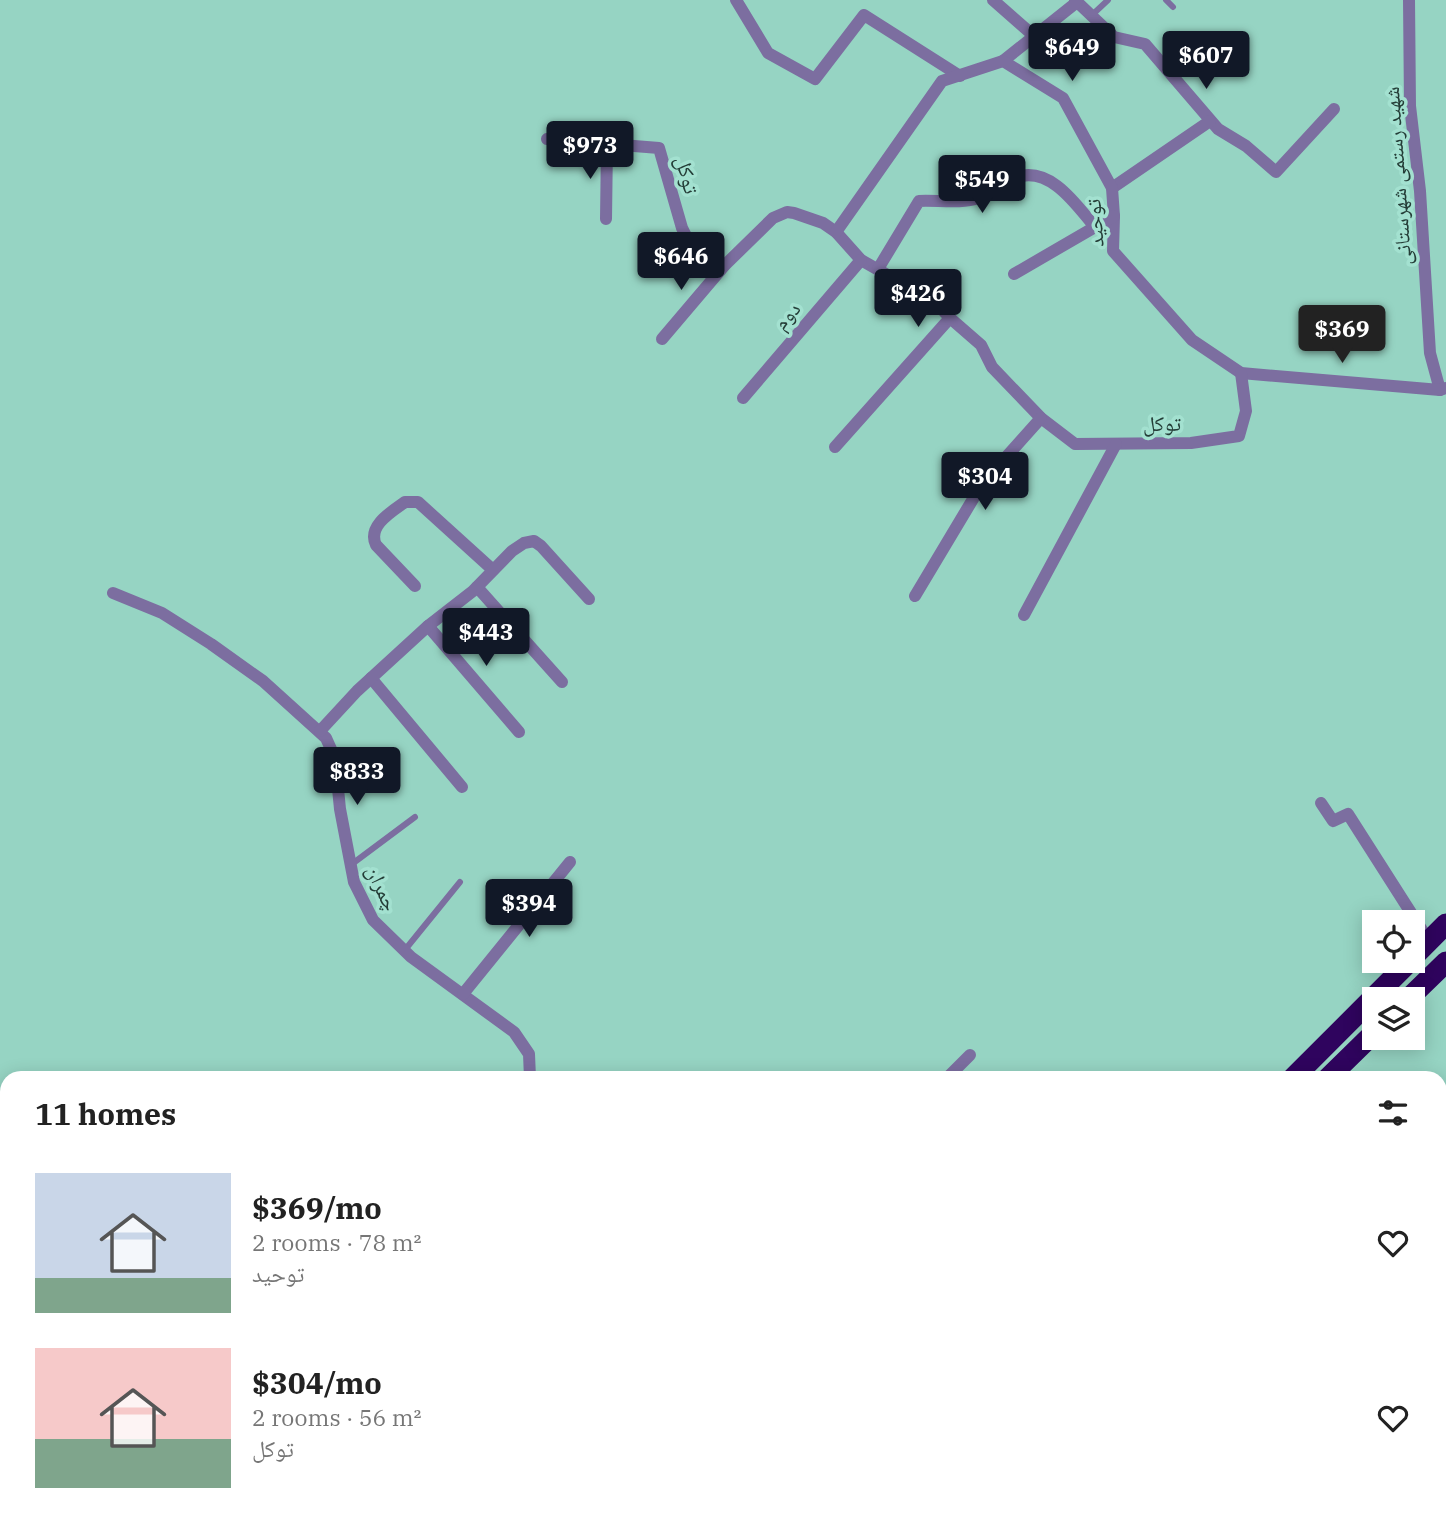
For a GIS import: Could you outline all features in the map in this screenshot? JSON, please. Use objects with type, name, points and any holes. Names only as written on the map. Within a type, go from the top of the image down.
[{"type":"highway","points":[[1425,945],[1446,923]]},
{"type":"highway","points":[[1420,987],[1446,962]]},
{"type":"highway","points":[[1300,1071],[1397,973]]},
{"type":"highway","points":[[1335,1071],[1362,1045]]},
{"type":"street","points":[[736,0],[768,53],[815,79],[864,15],[960,76]]},
{"type":"street","points":[[993,0],[1034,36]]},
{"type":"street","name":"شهید رستمی شهرستانی","points":[[1409,0],[1410,106],[1420,191],[1430,353],[1443,389]]},
{"type":"street","points":[[836,232],[942,81],[1003,61],[1076,1],[1114,37],[1145,44],[1218,129],[1246,146],[1276,172],[1334,109]]},
{"type":"street","name":"توحید","points":[[1003,61],[1063,98],[1112,188],[1113,251],[1192,340],[1241,373],[1443,389]]},
{"type":"street","points":[[1112,188],[1210,121]]},
{"type":"street","name":"توکل","points":[[547,139],[659,148],[682,228],[704,266],[713,269],[725,265],[779,215],[794,212],[836,232],[861,260],[935,302],[981,345],[992,367],[1041,418],[1075,444],[1191,443],[1239,436],[1246,411],[1241,373]]},
{"type":"street","points":[[606,219],[607,144]]},
{"type":"street","points":[[878,269],[919,201],[966,201],[982,198],[1018,176],[1038,177],[1061,187],[1095,227]]},
{"type":"street","points":[[1014,274],[1114,216]]},
{"type":"street","name":"دوم","points":[[743,398],[861,260]]},
{"type":"street","points":[[662,339],[725,265]]},
{"type":"street","points":[[835,447],[950,318]]},
{"type":"street","points":[[915,596],[982,484],[1041,418]]},
{"type":"street","points":[[1024,615],[1116,444]]},
{"type":"street","points":[[415,586],[376,545],[373,538],[374,529],[388,514],[405,502],[418,502],[494,570]]},
{"type":"street","points":[[320,731],[371,678],[524,543],[534,541],[541,545],[589,599]]},
{"type":"street","points":[[477,587],[562,682]]},
{"type":"street","name":"چمران","points":[[113,593],[162,613],[211,644],[263,681],[320,731],[332,747],[335,758],[340,809],[354,882],[373,920],[404,951],[503,1022],[523,1042],[529,1054],[530,1071]]},
{"type":"street","points":[[428,626],[519,732]]},
{"type":"street","points":[[371,678],[463,787]]},
{"type":"street","points":[[1321,803],[1334,821],[1348,814],[1429,941]]},
{"type":"street","points":[[463,994],[570,862]]},
{"type":"street","points":[[954,1071],[970,1055]]},
{"type":"lane","points":[[1091,17],[1108,0]]},
{"type":"lane","points":[[1166,0],[1172,7]]},
{"type":"lane","points":[[350,865],[415,817]]},
{"type":"lane","points":[[404,951],[460,882]]}]
